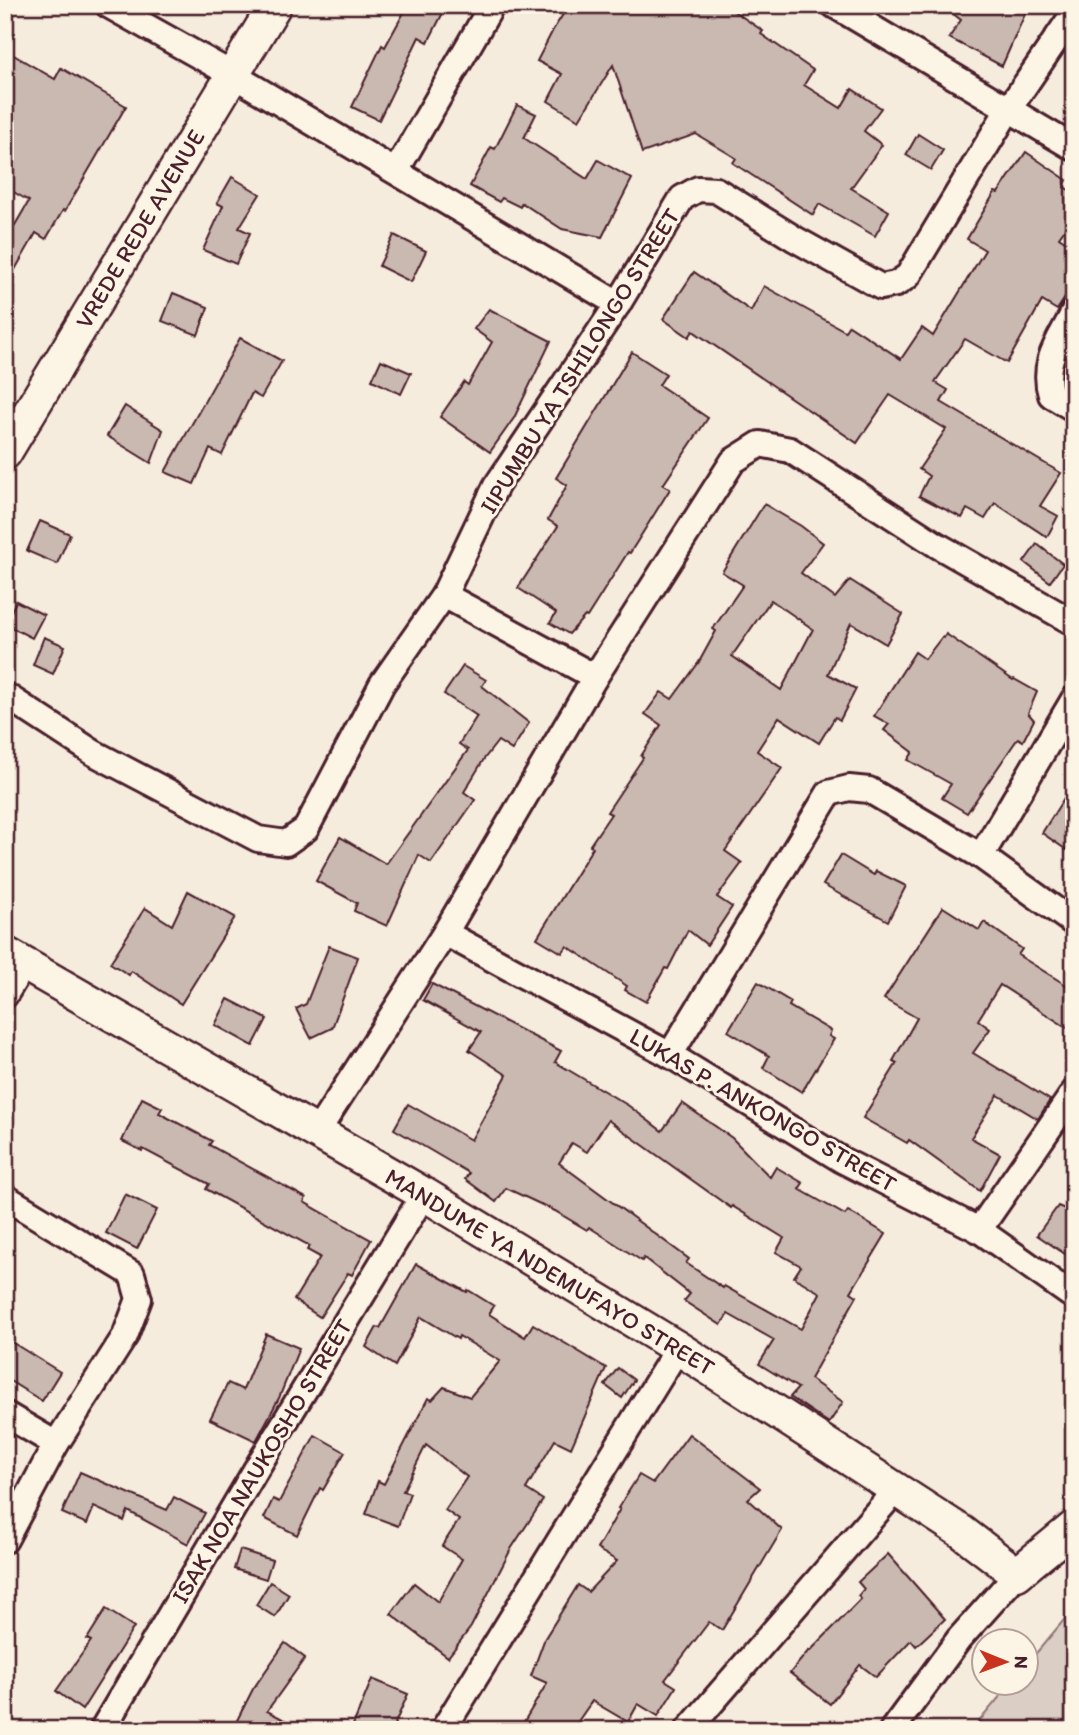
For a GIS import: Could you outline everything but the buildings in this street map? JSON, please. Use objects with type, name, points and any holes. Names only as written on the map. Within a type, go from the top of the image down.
[{"type":"street","points":[[108,5],[233,75],[618,304]]},
{"type":"street","name":"VREDE REDE AVENUE","points":[[5,453],[275,5]]},
{"type":"street","points":[[396,172],[492,5]]},
{"type":"street","points":[[834,5],[1074,148]]},
{"type":"street","name":"IIPUMBU YA TSHILONGO STREET","points":[[5,695],[94,752],[246,833],[258,839],[286,843],[306,829],[382,684],[444,594],[496,485],[618,304],[682,198],[698,189],[716,190],[795,239],[881,287],[896,284],[908,276],[1008,110],[1074,13]]},
{"type":"street","points":[[1074,312],[1049,361],[1046,379],[1051,395],[1074,409]]},
{"type":"street","points":[[317,1132],[446,933],[595,677],[733,461],[760,444],[790,450],[937,545],[1074,623]]},
{"type":"street","points":[[444,594],[595,677]]},
{"type":"street","points":[[981,856],[1074,699]]},
{"type":"street","points":[[670,1055],[829,793],[849,788],[869,790],[981,856],[1074,923]]},
{"type":"street","name":"LUKAS P. ANKONGO STREET","points":[[446,933],[670,1055],[842,1160],[979,1230],[1074,1297]]},
{"type":"street","points":[[5,995],[14,959]]},
{"type":"street","name":"MANDUME YA NDEMUFAYO STREET","points":[[14,959],[424,1194],[678,1348],[962,1532],[1017,1574]]},
{"type":"street","points":[[979,1230],[1074,1092]]},
{"type":"street","name":"ISAK NOA NAUKOSHO STREET","points":[[102,1730],[261,1461],[424,1194]]},
{"type":"street","points":[[5,1197],[132,1274],[139,1299],[125,1336],[56,1444],[5,1541]]},
{"type":"street","points":[[443,1730],[678,1348]]},
{"type":"street","points":[[5,1414],[56,1444]]},
{"type":"street","points":[[688,1730],[896,1490]]},
{"type":"street","points":[[891,1730],[959,1639],[1017,1574],[1074,1527]]},
{"type":"shaded area","points":[[1074,1608],[1074,1730],[972,1730],[1000,1696],[1040,1696],[1040,1649]]}]
